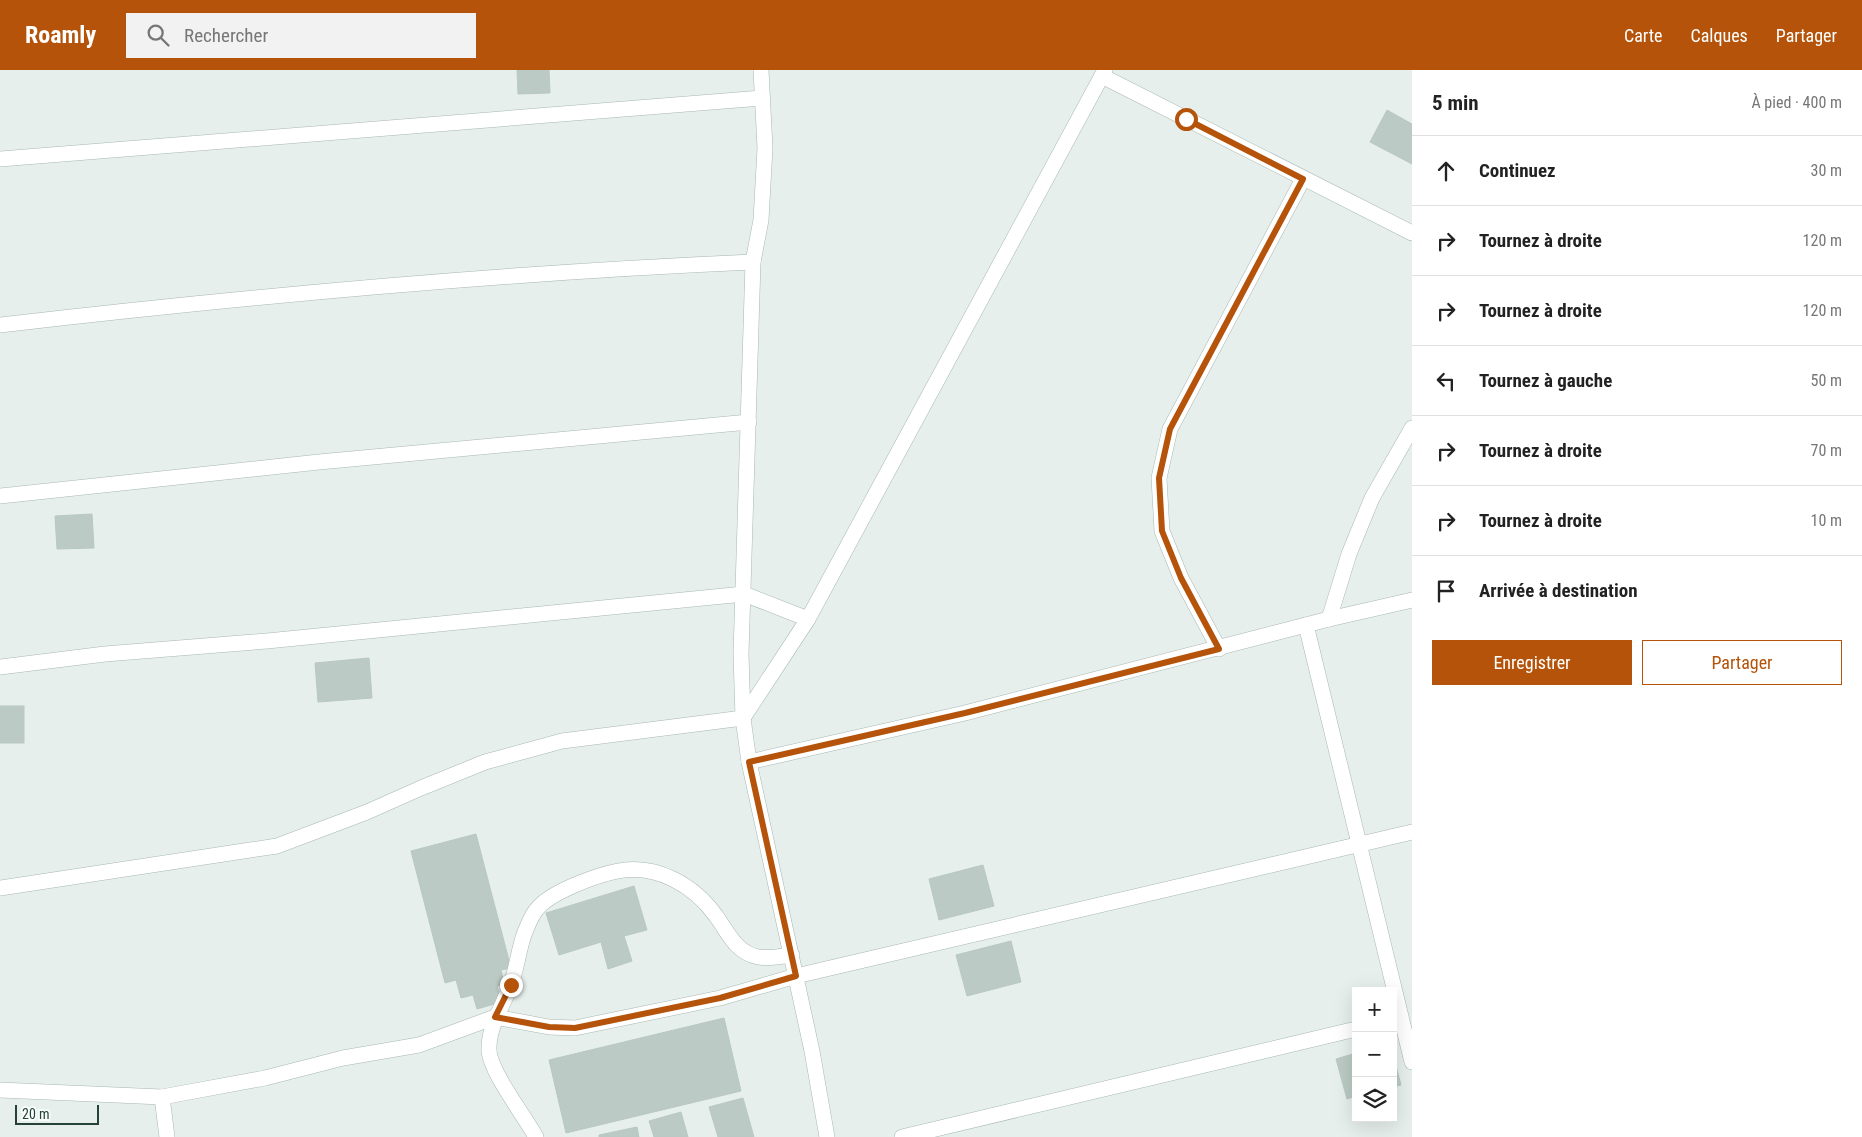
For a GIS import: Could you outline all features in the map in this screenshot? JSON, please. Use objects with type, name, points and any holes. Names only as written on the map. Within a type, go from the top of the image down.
[{"type":"street","points":[[762,70],[765,148],[761,220],[753,262],[741,654],[743,718],[749,762],[792,955],[827,1137]]},
{"type":"street","points":[[0,888],[277,846],[360,815],[485,762],[562,742],[743,718],[808,619],[1104,73],[1303,179],[1412,233]]},
{"type":"street","points":[[0,160],[762,98]]},
{"type":"street","points":[[1219,649],[1181,578],[1162,531],[1159,478],[1170,429],[1303,179]]},
{"type":"street","points":[[0,325],[332,290],[502,276],[753,262]]},
{"type":"street","points":[[0,496],[319,462],[749,422]]},
{"type":"street","points":[[1329,619],[1349,554],[1372,498],[1412,428]]},
{"type":"street","points":[[0,667],[105,654],[267,641],[744,594],[808,619]]},
{"type":"street","points":[[749,762],[965,713],[1219,649],[1329,619],[1412,600]]},
{"type":"street","points":[[1306,625],[1412,1062]]},
{"type":"street","points":[[0,1090],[162,1097],[265,1078],[342,1058],[419,1045],[495,1017],[549,1027],[575,1028],[720,998],[796,976],[1412,832]]},
{"type":"street","points":[[536,1137],[494,1067],[489,1052],[495,1017],[511,985],[524,934],[537,908],[558,893],[583,881],[619,871],[647,870],[672,878],[693,889],[716,916],[728,937],[740,948],[758,957],[792,955]]},
{"type":"street","points":[[902,1137],[1352,1030]]},
{"type":"street","points":[[162,1097],[167,1137]]},
{"type":"building","points":[[517,70],[549,70],[550,93],[518,94]]},
{"type":"building","points":[[1387,110],[1412,124],[1412,164],[1370,142]]},
{"type":"building","points":[[92,514],[94,548],[57,549],[55,516]]},
{"type":"building","points":[[369,658],[372,698],[318,702],[315,663]]},
{"type":"building","points":[[0,706],[24,706],[24,743],[0,743]]},
{"type":"building","points":[[476,834],[511,968],[501,970],[504,984],[497,986],[501,1002],[477,1009],[473,995],[461,998],[456,980],[445,983],[411,851]]},
{"type":"building","points":[[983,865],[994,906],[939,920],[929,879]]},
{"type":"building","points":[[634,886],[647,930],[624,936],[632,961],[608,969],[601,942],[559,955],[546,913]]},
{"type":"building","points":[[1011,941],[1021,982],[967,996],[956,955]]},
{"type":"building","points":[[724,1018],[741,1091],[566,1133],[549,1060]]},
{"type":"building","points":[[1352,1054],[1352,1097],[1347,1099],[1336,1059]]},
{"type":"building","points":[[1397,1070],[1401,1085],[1397,1086]]},
{"type":"building","points":[[743,1098],[754,1137],[718,1137],[709,1107]]},
{"type":"building","points":[[681,1112],[688,1137],[654,1137],[649,1121]]},
{"type":"building","points":[[637,1127],[639,1137],[599,1137],[599,1135]]},
{"type":"route","points":[[511,985],[501,1009],[495,1017],[549,1027],[575,1028],[720,998],[796,976],[749,762],[965,713],[1219,649],[1181,578],[1162,531],[1159,478],[1170,429],[1211,350],[1262,260],[1303,179],[1186,119]]}]
